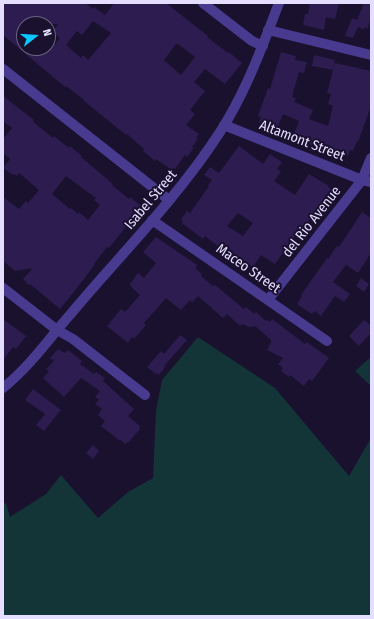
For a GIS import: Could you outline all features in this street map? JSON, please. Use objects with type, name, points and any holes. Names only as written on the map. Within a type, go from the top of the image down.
[{"type":"street","points":[[204,3],[252,41],[263,46]]},
{"type":"street","name":"Isabel Street","points":[[3,388],[33,360],[169,200],[203,157],[224,125],[244,88],[263,46],[279,3]]},
{"type":"street","points":[[268,30],[371,55]]},
{"type":"street","points":[[3,69],[169,200]]},
{"type":"street","name":"Altamont Street","points":[[224,125],[367,181]]},
{"type":"street","name":"del Rio Avenue","points":[[268,300],[367,181],[371,158]]},
{"type":"street","name":"Maceo Street","points":[[152,220],[327,340]]},
{"type":"street","points":[[3,288],[57,330],[73,339],[145,395]]},
{"type":"green space","points":[[198,337],[275,388],[349,476],[371,438],[371,616],[3,616],[3,504],[6,503],[10,517],[46,494],[61,475],[98,518],[128,492],[153,478],[156,411],[162,380]]},
{"type":"green space","points":[[371,357],[371,386],[355,371]]},
{"type":"building","points":[[3,3],[85,3],[93,9],[94,7],[105,15],[114,3],[166,3],[208,36],[207,37],[242,63],[225,84],[205,69],[194,82],[205,91],[190,110],[195,114],[186,125],[199,134],[196,138],[198,139],[192,147],[194,148],[187,157],[185,155],[175,169],[174,168],[172,170],[156,159],[155,161],[127,134],[126,135],[66,86],[65,87],[28,56],[56,56],[56,43],[60,38],[56,35],[56,27],[58,24],[56,24],[56,16],[16,16],[16,46],[3,35]],"holes":[[[93,21],[111,33],[88,60],[83,55],[81,58],[66,45],[77,31],[82,35]],[[176,44],[195,57],[181,75],[164,60]]]},
{"type":"building","points":[[310,3],[339,3],[335,19],[326,17],[324,30],[303,25],[305,14],[308,14]]},
{"type":"building","points":[[364,3],[371,3],[371,19],[367,29],[364,27],[364,30],[358,27],[353,38],[345,36],[352,18],[357,20]]},
{"type":"building","points":[[281,52],[296,56],[295,60],[307,62],[304,73],[299,72],[292,97],[296,98],[294,102],[313,110],[309,119],[328,126],[333,106],[328,104],[331,94],[327,93],[335,63],[371,71],[371,106],[358,142],[357,141],[353,151],[350,150],[348,156],[342,154],[340,156],[293,136],[299,121],[283,114],[277,129],[259,122],[261,117],[258,116],[268,88],[270,89]]},
{"type":"building","points":[[314,55],[335,60],[333,70],[312,66]]},
{"type":"building","points":[[3,96],[34,120],[33,122],[53,138],[54,136],[69,148],[70,146],[113,184],[112,185],[129,199],[130,197],[142,207],[109,248],[107,247],[60,309],[23,279],[33,268],[15,271],[3,261],[3,197],[19,209],[26,201],[28,203],[39,190],[19,173],[17,176],[14,174],[13,175],[3,168],[10,159],[3,153],[3,139],[12,128],[3,121]],"holes":[[[66,176],[96,198],[94,200],[100,205],[88,220],[79,212],[78,214],[71,208],[70,209],[52,194]]]},
{"type":"building","points":[[239,146],[263,164],[270,154],[282,162],[277,169],[281,172],[274,181],[295,195],[309,174],[329,186],[328,187],[331,189],[301,232],[299,230],[275,264],[261,255],[253,267],[240,258],[239,260],[225,250],[224,251],[205,236],[203,239],[182,223],[183,221],[181,219],[187,211],[190,213],[212,180],[204,175],[210,167],[219,173]],"holes":[[[238,213],[253,223],[243,236],[227,226]]]},
{"type":"building","points":[[362,212],[371,218],[371,253],[358,273],[346,265],[333,282],[350,294],[344,302],[335,296],[321,316],[315,311],[312,314],[297,304],[302,296],[301,295],[327,258],[328,259],[337,246],[339,247]]},
{"type":"building","points":[[156,237],[197,265],[195,268],[202,274],[201,276],[213,286],[215,285],[244,309],[246,307],[254,314],[256,312],[266,321],[267,320],[270,322],[272,319],[305,344],[307,342],[329,358],[312,381],[309,379],[304,386],[290,375],[289,377],[281,371],[283,368],[278,364],[283,358],[267,350],[271,340],[255,326],[249,327],[242,324],[240,326],[227,314],[223,318],[198,296],[192,303],[190,300],[181,310],[166,298],[144,323],[146,325],[134,339],[132,337],[128,343],[107,326],[121,309],[125,312],[140,295],[130,286],[130,284],[138,273],[144,278],[156,263],[143,252]]},
{"type":"building","points":[[361,278],[369,284],[364,292],[356,286]]},
{"type":"building","points":[[3,319],[26,336],[16,349],[13,347],[3,360]]},
{"type":"building","points":[[364,320],[371,325],[371,333],[359,346],[349,336]]},
{"type":"building","points":[[180,335],[187,340],[164,366],[165,367],[159,375],[147,367],[161,351],[164,354]]},
{"type":"building","points":[[58,349],[65,353],[68,350],[82,361],[80,364],[94,374],[96,372],[105,378],[103,381],[134,409],[128,416],[140,426],[140,429],[128,443],[127,442],[125,444],[121,440],[120,441],[101,426],[105,421],[98,415],[102,409],[95,404],[99,400],[95,397],[100,391],[81,378],[64,397],[43,378],[49,371],[46,369],[54,361],[50,358]]},
{"type":"building","points":[[33,389],[61,410],[44,431],[36,425],[45,414],[25,400]]},
{"type":"building","points":[[93,445],[99,451],[93,459],[86,453]]}]
